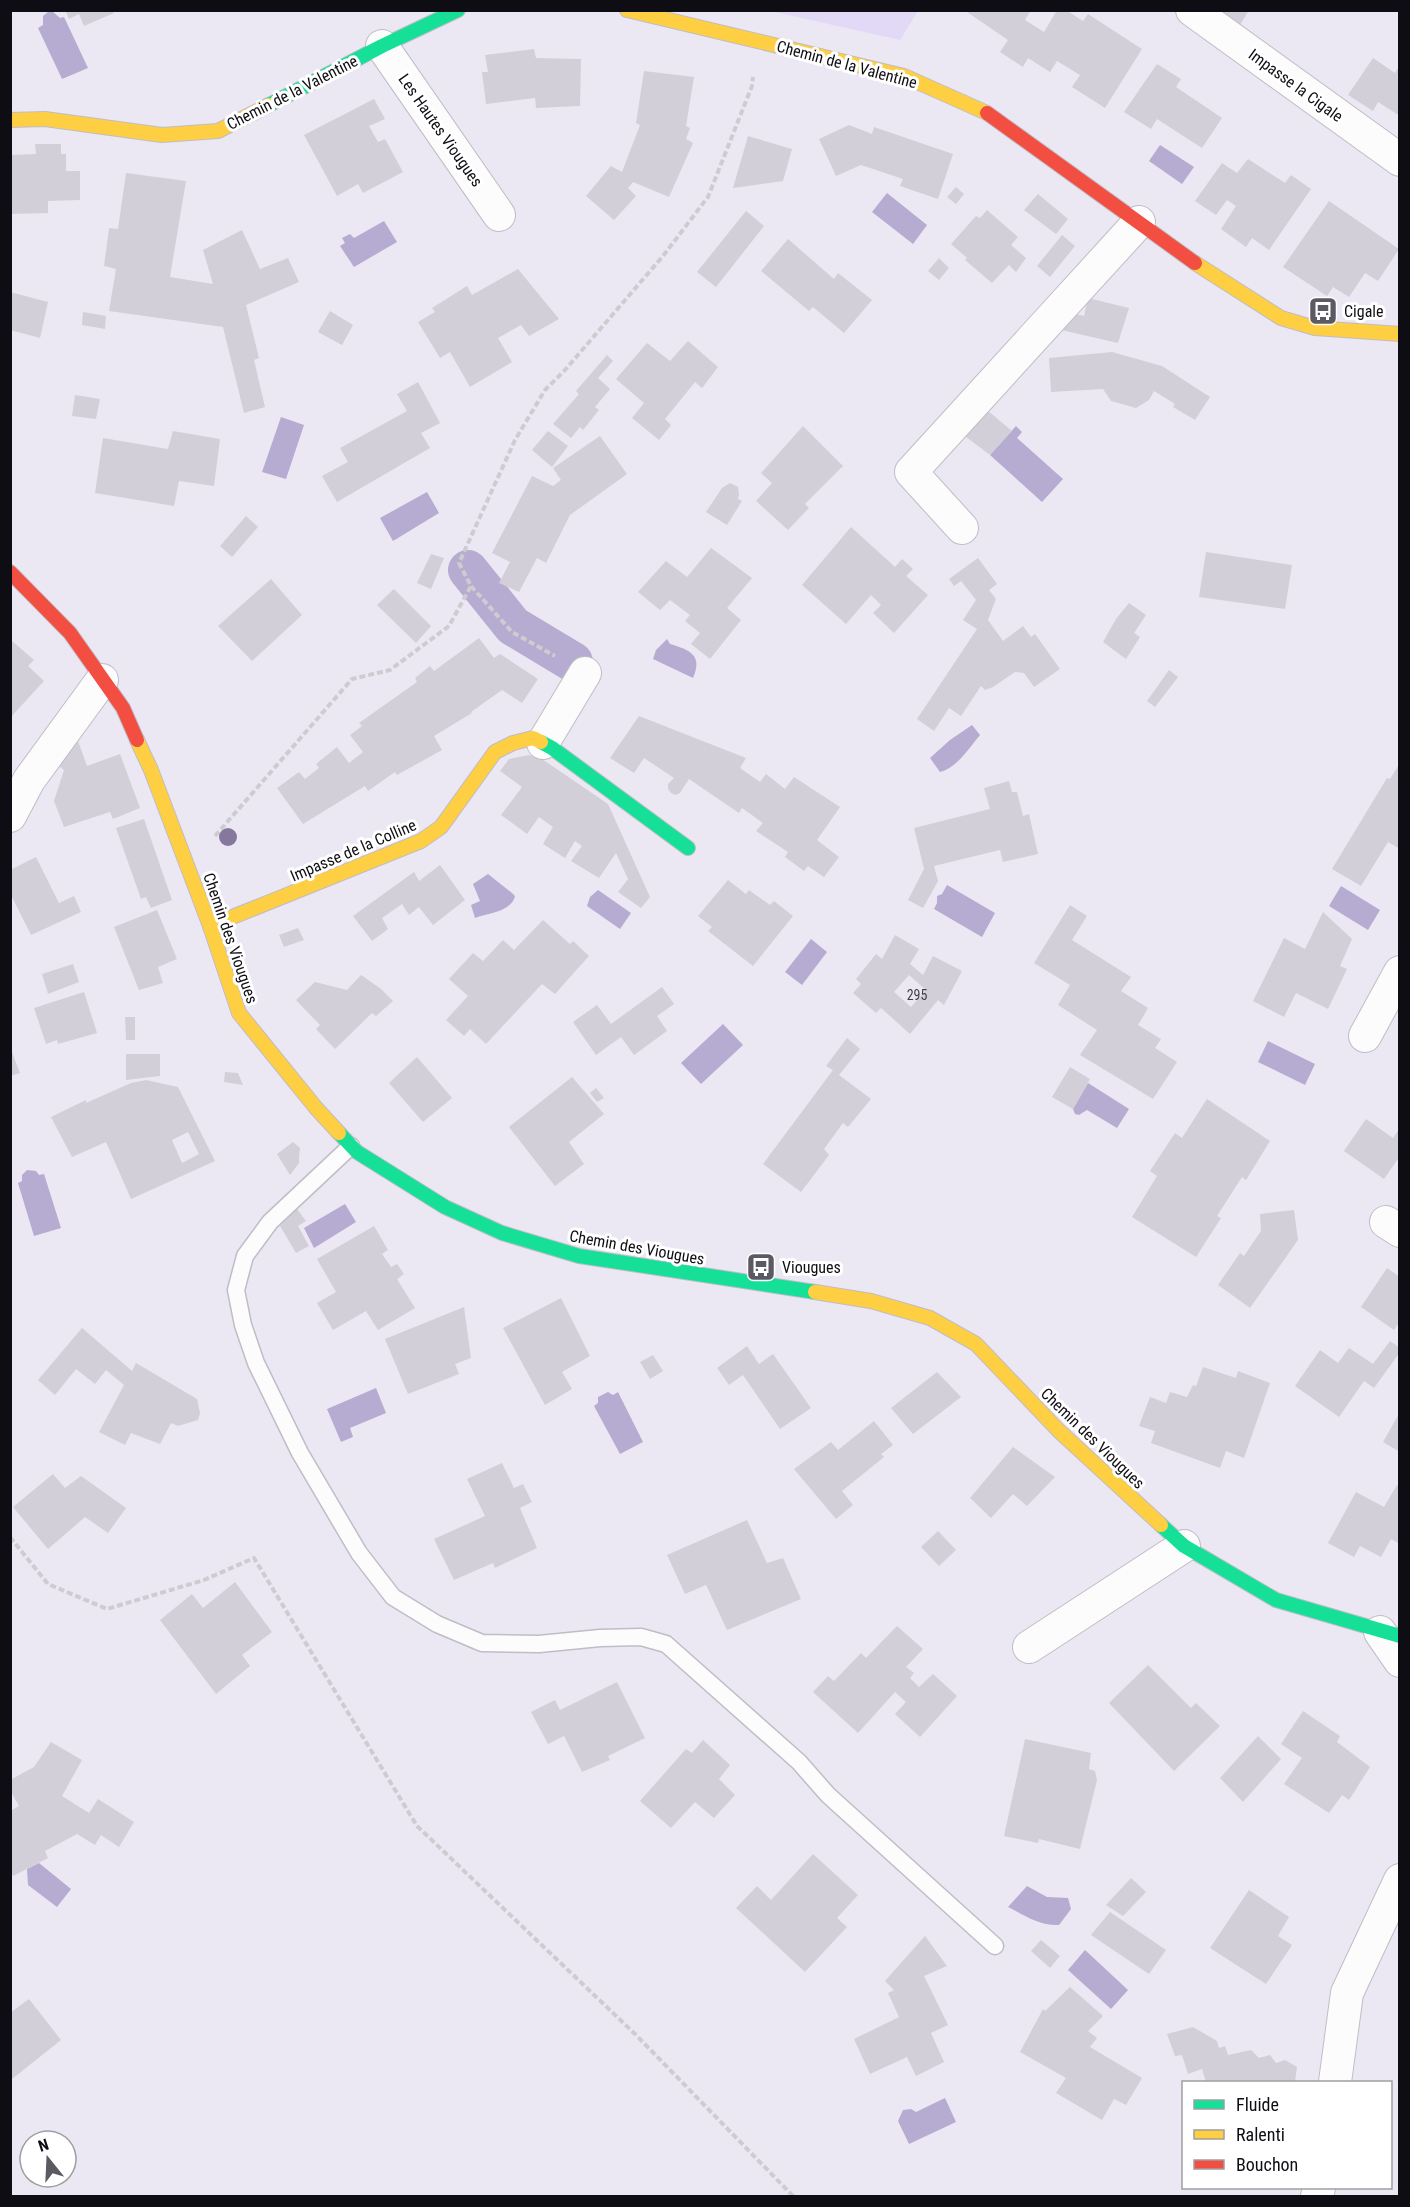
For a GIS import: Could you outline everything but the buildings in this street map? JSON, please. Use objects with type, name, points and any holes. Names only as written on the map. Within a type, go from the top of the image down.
[{"type":"street","name":"Chemin de la Valentine","points":[[10,120],[45,119],[133,129],[162,135],[218,130],[458,10]]},
{"type":"street","name":"Chemin de la Valentine","points":[[627,10],[904,76],[984,111],[1216,278],[1281,318],[1315,328],[1400,334]]},
{"type":"street","name":"Impasse la Cigale","points":[[1192,10],[1400,160]]},
{"type":"street","name":"Les Hautes Viougues","points":[[382,46],[499,214]]},
{"type":"street","points":[[962,528],[911,472],[1139,222]]},
{"type":"street","name":"Chemin des Viougues","points":[[10,572],[69,633],[123,708],[151,770],[210,926],[239,1014],[316,1108],[357,1152],[445,1207],[502,1233],[579,1256],[871,1301],[930,1318],[976,1344],[1059,1431],[1184,1546],[1276,1600],[1390,1634]]},
{"type":"street","points":[[585,673],[543,743],[688,848]]},
{"type":"street","points":[[10,816],[29,780],[102,680]]},
{"type":"street","name":"Impasse de la Colline","points":[[210,926],[421,841],[441,827],[495,752],[513,743],[533,738],[543,743]]},
{"type":"street","points":[[1365,1036],[1400,972]]},
{"type":"street","points":[[1029,1647],[1184,1546]]},
{"type":"street","points":[[1390,1634],[1400,1661]]},
{"type":"street","points":[[1335,2081],[1347,1993],[1400,1880]]},
{"type":"lane","points":[[351,1146],[270,1222],[244,1256],[236,1290],[243,1325],[256,1363],[300,1453],[359,1553],[393,1597],[437,1624],[482,1643],[539,1644],[600,1638],[641,1637],[666,1644],[799,1762],[828,1795],[995,1946]]},
{"type":"path","points":[[585,673],[512,632],[471,586],[459,563],[515,440],[545,390],[663,256],[708,197],[752,86],[755,40]]},
{"type":"path","points":[[212,839],[352,679],[390,670],[434,639],[449,626],[471,586]]},
{"type":"path","points":[[10,1537],[48,1584],[107,1609],[204,1580],[254,1558],[417,1826],[634,2034],[793,2196]]},
{"type":"shaded area","points":[[770,11],[918,11],[900,40]]},
{"type":"shaded area","points":[[48,12],[53,12],[60,18],[64,17],[88,68],[62,79],[38,28],[43,25],[43,16]]},
{"type":"shaded area","points":[[1160,145],[1194,167],[1182,184],[1149,161]]},
{"type":"shaded area","points":[[887,193],[927,225],[913,244],[872,212]]},
{"type":"shaded area","points":[[384,221],[397,242],[354,267],[340,246],[345,243],[342,238],[350,234],[354,238]]},
{"type":"shaded area","points":[[281,417],[304,425],[286,479],[262,472]]},
{"type":"shaded area","points":[[1016,426],[1022,432],[1017,438],[1063,479],[1042,502],[990,455]]},
{"type":"shaded area","points":[[427,492],[439,513],[393,541],[380,518]]},
{"type":"shaded area","points":[[667,639],[670,644],[689,651],[693,655],[696,670],[693,678],[653,659],[656,650]]},
{"type":"shaded area","points":[[972,725],[980,735],[957,762],[940,772],[930,758]]},
{"type":"shaded area","points":[[488,874],[515,896],[504,909],[475,918],[471,905],[480,901],[473,884]]},
{"type":"shaded area","points":[[947,885],[995,913],[982,937],[934,909],[937,896],[942,894]]},
{"type":"shaded area","points":[[1341,886],[1380,910],[1368,930],[1329,906]]},
{"type":"shaded area","points":[[598,890],[631,913],[620,929],[587,906],[590,897]]},
{"type":"shaded area","points":[[811,939],[827,952],[802,985],[785,972]]},
{"type":"shaded area","points":[[723,1024],[743,1045],[701,1084],[681,1063]]},
{"type":"shaded area","points":[[1268,1041],[1315,1064],[1305,1085],[1258,1062]]},
{"type":"shaded area","points":[[1088,1083],[1129,1109],[1117,1128],[1087,1110],[1079,1115],[1075,1114],[1073,1109]]},
{"type":"shaded area","points":[[27,1170],[36,1171],[39,1175],[44,1174],[61,1228],[34,1236],[18,1183],[22,1181],[22,1175]]},
{"type":"shaded area","points":[[345,1204],[356,1222],[314,1248],[304,1228]]},
{"type":"shaded area","points":[[376,1388],[386,1413],[350,1428],[353,1437],[341,1442],[327,1409]]},
{"type":"shaded area","points":[[608,1392],[613,1395],[618,1392],[643,1442],[620,1454],[594,1406],[598,1403],[598,1397]]},
{"type":"shaded area","points":[[39,1863],[71,1889],[57,1907],[28,1885],[27,1869]]},
{"type":"shaded area","points":[[1027,1886],[1047,1897],[1068,1898],[1071,1909],[1059,1925],[1039,1922],[1008,1907]]},
{"type":"shaded area","points":[[1085,1950],[1128,1990],[1111,2009],[1068,1970]]},
{"type":"shaded area","points":[[945,2098],[956,2122],[909,2144],[898,2121],[903,2110],[911,2109],[916,2112]]},
{"type":"waterway","points":[[468,570],[513,626],[573,662]]},
{"type":"traffic: fast","points":[[269,105],[382,46],[458,10]]},
{"type":"traffic: fast","points":[[541,742],[688,848]]},
{"type":"traffic: fast","points":[[339,1133],[357,1152],[445,1207],[502,1233],[579,1256],[815,1292]]},
{"type":"traffic: fast","points":[[1161,1525],[1184,1546],[1276,1600],[1400,1636]]},
{"type":"traffic: slow","points":[[627,10],[904,76],[987,113]]},
{"type":"traffic: slow","points":[[10,120],[45,119],[162,135],[218,131],[269,105]]},
{"type":"traffic: slow","points":[[1195,263],[1281,318],[1315,328],[1400,334]]},
{"type":"traffic: slow","points":[[210,926],[421,841],[441,827],[495,752],[513,743],[533,738],[541,742]]},
{"type":"traffic: slow","points":[[137,740],[151,770],[210,926],[239,1013],[339,1133]]},
{"type":"traffic: slow","points":[[815,1292],[871,1301],[930,1318],[976,1344],[1059,1431],[1161,1525]]},
{"type":"traffic: jam","points":[[987,113],[1195,263]]},
{"type":"traffic: jam","points":[[10,572],[70,633],[123,708],[137,740]]},
{"type":"place","name":"Cigale","points":[[1323,311]]},
{"type":"place","name":"Viougues","points":[[761,1267]]}]
